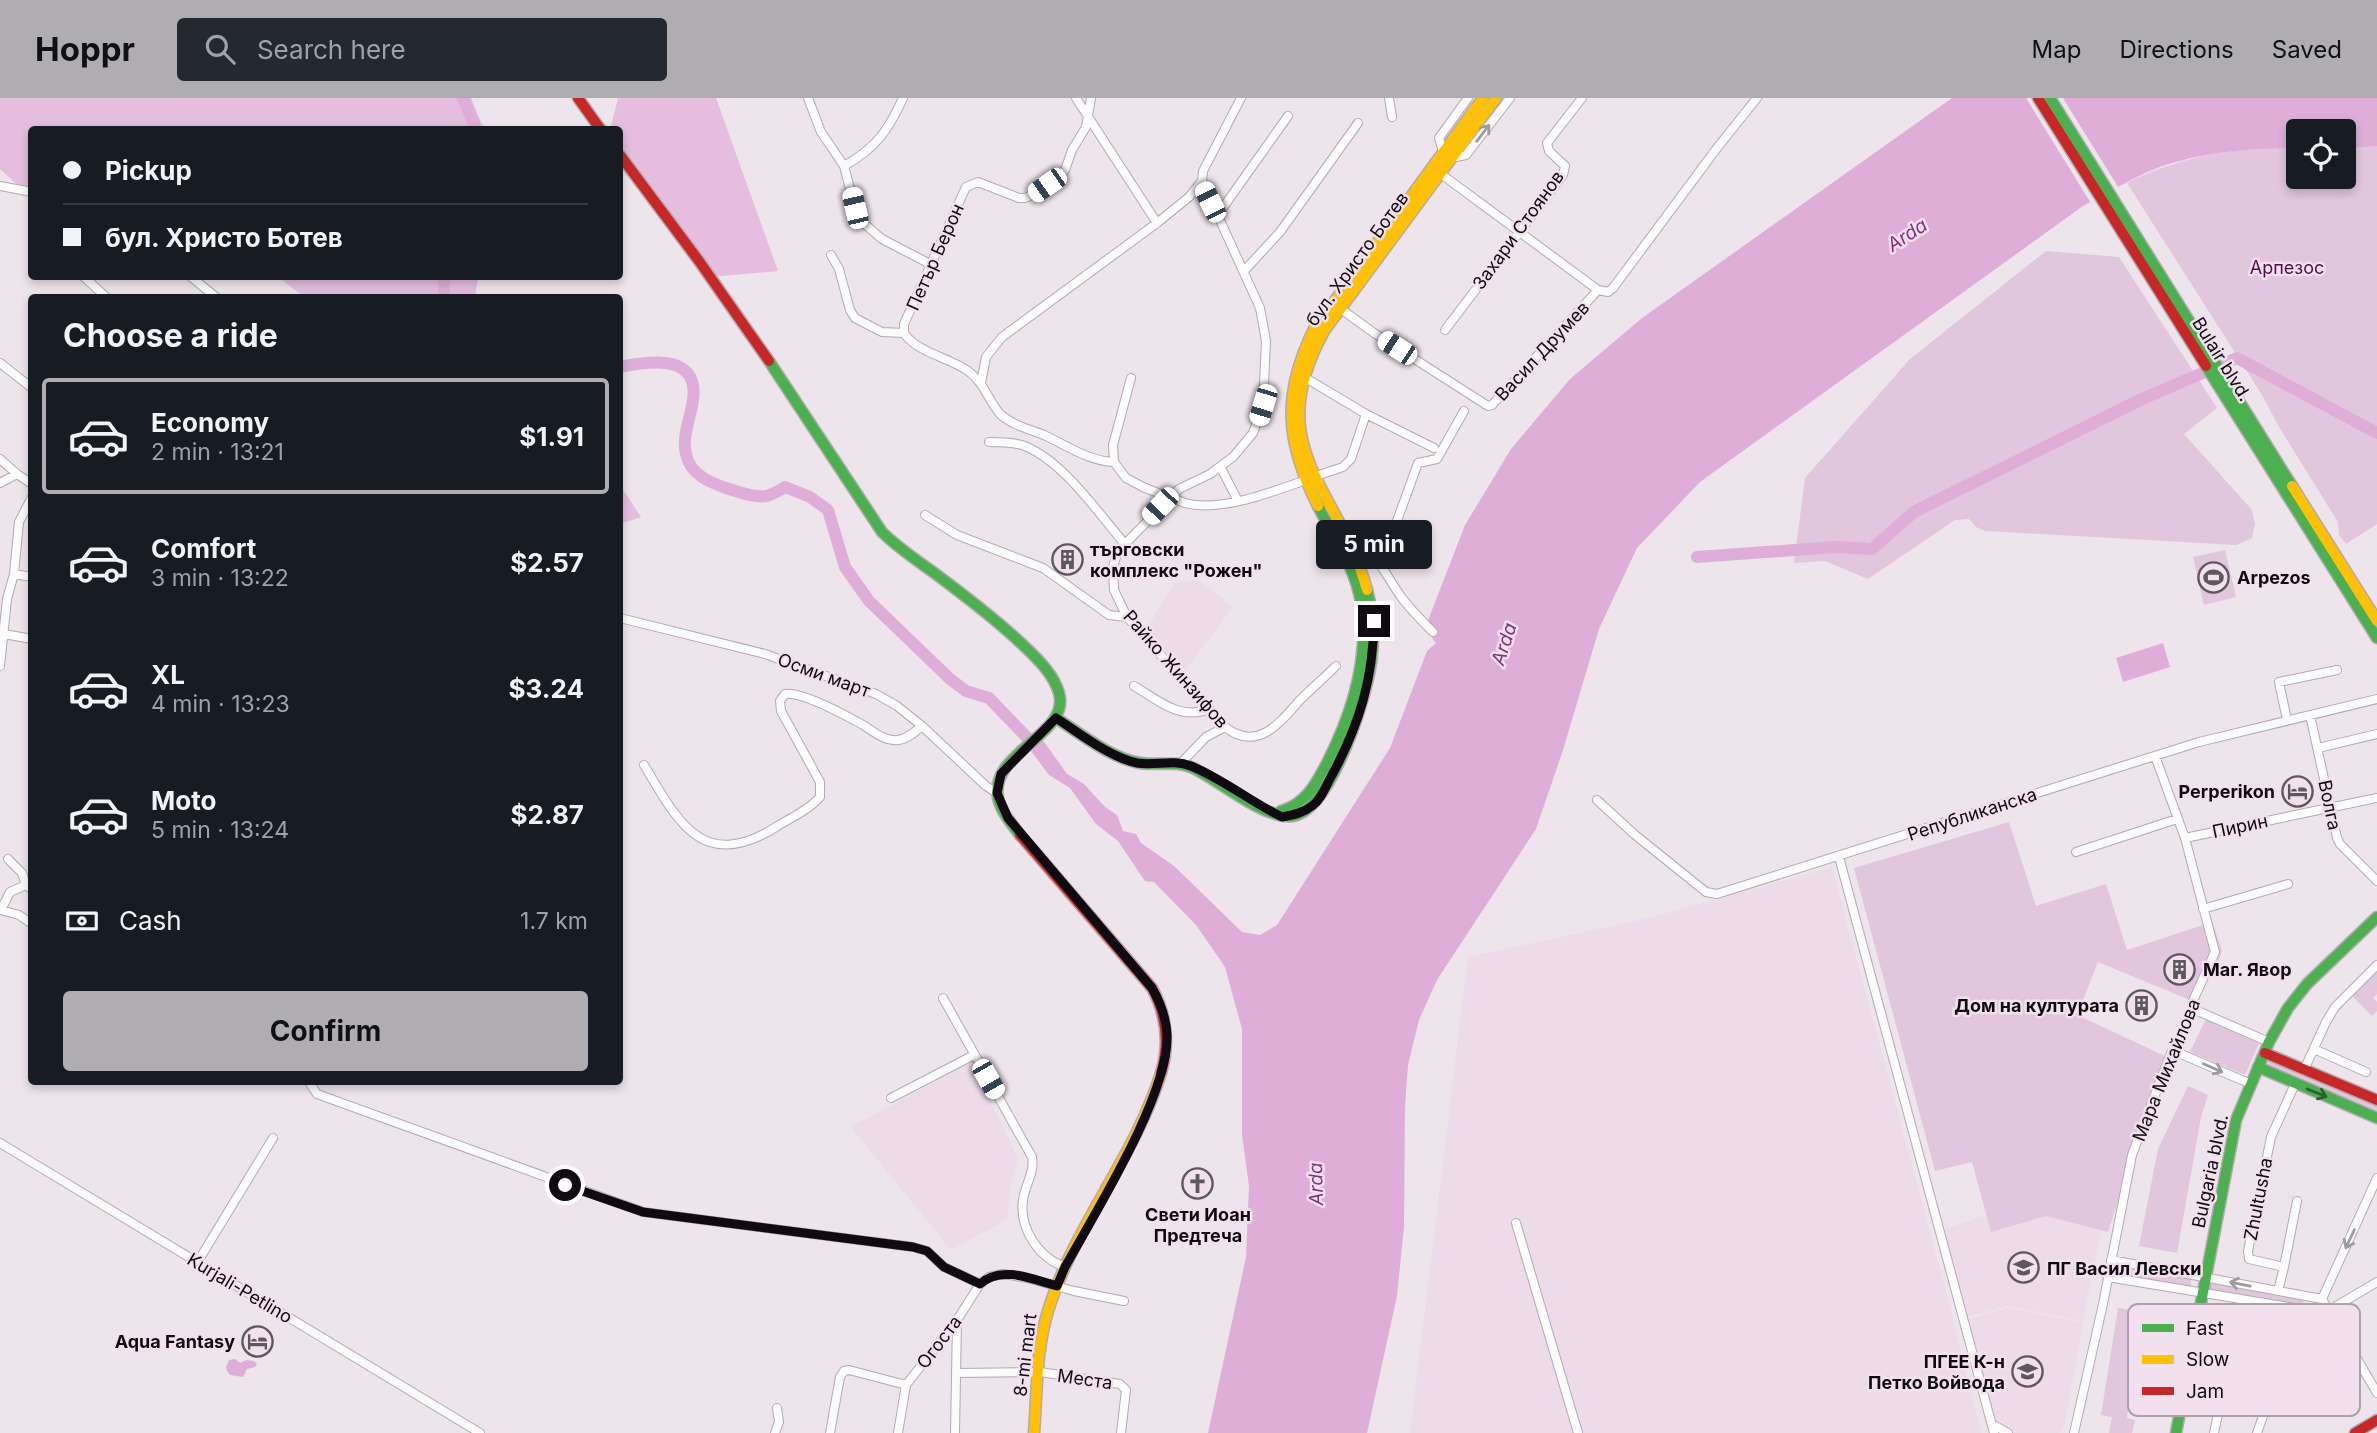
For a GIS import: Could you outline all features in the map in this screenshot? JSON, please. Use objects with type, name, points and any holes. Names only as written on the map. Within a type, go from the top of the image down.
[{"type":"main road","points":[[578,98],[598,126]]},
{"type":"main road","name":"бул. Христо Ботев","points":[[1052,722],[1131,761],[1181,763],[1201,771],[1282,817],[1302,813],[1318,800],[1340,761],[1365,699],[1372,660],[1374,621],[1365,575],[1347,535],[1309,478],[1299,420],[1303,376],[1312,351],[1483,98]]},
{"type":"main road","name":"бул. Христо Ботев","points":[[1447,155],[1496,98]]},
{"type":"main road","name":"Bulair blvd.","points":[[2038,98],[2377,621]]},
{"type":"main road","name":"Bulair blvd.","points":[[2050,98],[2377,638]]},
{"type":"main road","points":[[623,159],[699,261],[789,390],[883,532],[893,543],[970,598],[1040,663],[1057,684],[1060,704],[1052,722],[1001,774],[997,793]]},
{"type":"main road","name":"бул. Христо Ботев","points":[[1271,811],[1291,809],[1309,795],[1344,726],[1360,673],[1364,646],[1363,611],[1355,577],[1292,438],[1290,409],[1293,380],[1300,355],[1331,304],[1436,170]]},
{"type":"main road","name":"8-mi mart","points":[[997,793],[1002,808],[1023,838],[1152,988],[1162,1009],[1166,1026],[1164,1059],[1148,1106],[1122,1162],[1065,1267],[1047,1314],[1034,1433]]},
{"type":"main road","name":"Bulgaria blvd.","points":[[2202,1304],[2231,1138],[2258,1067],[2288,1008],[2307,984],[2377,917]]},
{"type":"main road","points":[[2267,1048],[2304,1070],[2377,1100]]},
{"type":"main road","points":[[2258,1067],[2377,1118]]},
{"type":"main road","points":[[2355,1433],[2377,1420]]},
{"type":"street","points":[[808,98],[821,132],[844,166],[860,220],[882,239],[932,265]]},
{"type":"street","points":[[844,166],[866,154],[891,124],[903,98]]},
{"type":"street","points":[[1076,98],[1157,223]]},
{"type":"street","name":"Петър Берон","points":[[1091,98],[1083,135],[1072,149],[1065,170],[1030,196],[1019,198],[978,182],[966,187],[904,324],[904,333],[915,344],[958,364],[981,383],[995,406],[1010,421],[1073,450],[1114,462],[1126,478],[1185,503],[1216,506],[1238,501],[1343,467],[1351,459],[1366,414]]},
{"type":"street","points":[[981,383],[986,358],[1002,338],[1189,197],[1202,178],[1241,98]]},
{"type":"street","points":[[1389,98],[1392,117]]},
{"type":"street","points":[[1468,98],[1439,138],[1447,155],[1466,155],[1510,98]]},
{"type":"street","name":"Захари Стоянов","points":[[1445,330],[1565,171],[1563,163],[1549,151],[1548,143],[1582,98]]},
{"type":"street","name":"Васил Друмев","points":[[1340,309],[1488,406],[1496,402],[1598,290],[1608,292],[1613,288],[1754,99]]},
{"type":"street","points":[[1217,216],[1288,117]]},
{"type":"street","points":[[1244,271],[1280,232],[1358,123]]},
{"type":"street","points":[[1436,170],[1598,290]]},
{"type":"street","name":"Райко Жинзифов","points":[[1202,178],[1265,324],[1264,397],[1253,433],[1245,445],[1221,468],[1179,489],[1125,544],[1116,557],[1113,580],[1120,606],[1209,709],[1226,727],[1243,737],[1270,731],[1283,721],[1335,666]]},
{"type":"street","points":[[0,186],[28,191]]},
{"type":"street","points":[[831,255],[839,269],[850,310],[855,318],[882,332],[904,333]]},
{"type":"street","points":[[195,280],[212,294]]},
{"type":"street","points":[[0,363],[28,383]]},
{"type":"street","points":[[1114,462],[1113,445],[1131,378]]},
{"type":"street","points":[[1309,380],[1366,414],[1434,447]]},
{"type":"street","points":[[1381,565],[1418,463],[1437,459],[1464,411]]},
{"type":"street","points":[[989,442],[1023,446],[1048,460],[1072,482],[1125,544]]},
{"type":"street","points":[[0,459],[28,481]]},
{"type":"street","points":[[1221,468],[1238,501]]},
{"type":"street","points":[[0,484],[17,474]]},
{"type":"street","points":[[0,666],[4,599],[14,574],[19,522],[28,505]]},
{"type":"street","points":[[925,515],[957,535],[1043,568],[1109,615],[1127,617]]},
{"type":"street","points":[[1347,535],[1362,543],[1381,565],[1402,597],[1433,632]]},
{"type":"street","points":[[14,574],[28,576]]},
{"type":"street","name":"Осми март","points":[[623,619],[765,654],[888,699],[997,793]]},
{"type":"street","points":[[4,634],[28,638]]},
{"type":"street","points":[[2287,720],[2279,682],[2337,670]]},
{"type":"street","points":[[1134,686],[1175,710],[1188,714],[1209,709]]},
{"type":"street","points":[[644,765],[670,808],[686,828],[712,843],[740,844],[761,836],[820,797],[820,782],[781,711],[780,701],[785,694],[798,695],[888,740],[906,738],[922,726]]},
{"type":"street","name":"Републиканска","points":[[1597,800],[1634,834],[1711,894],[1754,884],[2224,735],[2377,699]]},
{"type":"street","name":"Волга","points":[[2310,715],[2334,828],[2340,844],[2377,881]]},
{"type":"street","points":[[1181,763],[1206,737],[1226,727]]},
{"type":"street","points":[[2318,748],[2377,734]]},
{"type":"street","name":"Мара Михайлова","points":[[2074,1433],[2132,1156],[2171,1052],[2174,1051],[2193,1009],[2192,1003],[2215,952],[2185,838],[2155,756]]},
{"type":"street","name":"Пирин","points":[[2185,838],[2377,798]]},
{"type":"street","points":[[2076,852],[2177,819]]},
{"type":"street","points":[[1839,857],[1993,1429],[2008,1433]]},
{"type":"street","points":[[8,859],[22,873],[28,886]]},
{"type":"street","points":[[2203,909],[2288,884]]},
{"type":"street","points":[[28,888],[10,892],[1,910],[19,915],[28,921]]},
{"type":"street","points":[[2304,1070],[2335,1007],[2377,965]]},
{"type":"street","points":[[943,998],[1032,1157],[1032,1170],[1023,1199],[1023,1215],[1027,1229],[1043,1255],[1051,1262],[1065,1267]]},
{"type":"street","points":[[2193,1009],[2267,1048]]},
{"type":"street","points":[[2314,1048],[2367,1072]]},
{"type":"street","points":[[2174,1051],[2251,1084]]},
{"type":"street","points":[[891,1098],[974,1055]]},
{"type":"street","name":"Zhultusha","points":[[2284,1267],[2249,1259],[2248,1251],[2271,1137],[2295,1084]]},
{"type":"street","points":[[311,1085],[317,1094],[643,1212],[890,1244],[927,1251],[944,1267],[980,1284],[989,1277],[1003,1275],[1027,1278],[1124,1301]]},
{"type":"street","points":[[197,1263],[273,1138]]},
{"type":"street","name":"Kurjali-Petlino","points":[[0,1143],[480,1433]]},
{"type":"street","points":[[2322,1299],[2377,1178]]},
{"type":"street","points":[[2278,1291],[2297,1201]]},
{"type":"street","points":[[1517,1223],[1578,1433]]},
{"type":"street","points":[[2111,1261],[2322,1299]]},
{"type":"street","points":[[2108,1277],[2267,1304]]},
{"type":"street","points":[[2340,1304],[2377,1282]]},
{"type":"street","name":"Огоста","points":[[830,1433],[840,1377],[844,1371],[906,1385],[957,1320],[980,1284]]},
{"type":"street","points":[[2322,1299],[2324,1304]]},
{"type":"street","points":[[955,1433],[957,1320]]},
{"type":"street","points":[[2360,1365],[2377,1393]]},
{"type":"street","name":"Места","points":[[957,1373],[1040,1373],[1120,1384],[1126,1390],[1121,1433]]},
{"type":"street","points":[[898,1433],[906,1385]]},
{"type":"street","points":[[775,1433],[779,1422],[777,1408]]},
{"type":"street","points":[[2258,1433],[2263,1416]]},
{"type":"shaded area","points":[[0,98],[471,98],[483,126],[28,126],[28,194],[0,169]]},
{"type":"shaded area","points":[[618,98],[716,98],[778,271],[710,277],[623,159],[623,126],[611,126]]},
{"type":"shaded area","points":[[282,280],[478,280],[476,294],[300,294]]},
{"type":"shaded area","points":[[623,490],[641,517],[623,523]]},
{"type":"shaded area","points":[[1198,580],[1233,607],[1184,672],[1147,628],[1175,583]]},
{"type":"shaded area","points":[[1832,867],[1947,1295],[1981,1433],[1410,1433],[1468,957],[1645,919]]},
{"type":"shaded area","points":[[972,1062],[1018,1159],[1010,1188],[1008,1219],[951,1250],[851,1127]]},
{"type":"shaded area","name":"ПГ Васил Левски","points":[[2021,1205],[2102,1226],[2083,1321],[2008,1306],[1967,1317],[1944,1229]]},
{"type":"shaded area","name":"ПГЕЕ К-н Петко Войвода","points":[[2009,1308],[2083,1323],[2065,1424],[2059,1433],[2014,1433],[1994,1420],[1968,1319]]},
{"type":"green space","name":"Арпезос","points":[[2377,146],[2377,524],[2346,544],[2339,535],[2338,522],[2262,395],[2127,183],[2188,160],[2232,151],[2276,148],[2286,148],[2286,189],[2356,189],[2356,148]]},
{"type":"green space","points":[[2046,251],[2119,257],[2217,408],[2184,434],[2252,510],[2255,524],[2252,538],[2236,545],[1985,531],[1976,527],[1969,519],[1955,520],[1868,579],[1825,561],[1794,563],[1805,478],[1910,359]]},
{"type":"green space","name":"Arpezos","points":[[2225,550],[2236,597],[2204,605],[2193,557]]},
{"type":"green space","points":[[2009,822],[2036,906],[2106,884],[2127,950],[2212,922],[2222,950],[2219,961],[2190,1000],[2098,962],[2077,1015],[2165,1056],[2108,1232],[2046,1216],[1991,1232],[1972,1162],[1935,1171],[1854,868]]},
{"type":"green space","points":[[2377,961],[2377,994],[2373,998],[2377,1002],[2377,1011],[2372,1016],[2347,991]]},
{"type":"green space","points":[[2206,1019],[2259,1043],[2245,1075],[2190,1052]]},
{"type":"green space","points":[[2269,1060],[2377,1105],[2377,1113],[2267,1067]]},
{"type":"green space","points":[[2188,1086],[2208,1095],[2201,1117],[2177,1253],[2139,1246],[2158,1149]]},
{"type":"green space","points":[[2112,1264],[2192,1278],[2190,1287],[2111,1273]]},
{"type":"green space","points":[[2209,1281],[2304,1297],[2303,1304],[2291,1304],[2207,1290]]},
{"type":"green space","points":[[2118,1308],[2128,1309],[2127,1418],[2135,1420],[2132,1433],[2109,1433],[2112,1417],[2101,1415]]},
{"type":"water","name":"Arda","points":[[1952,98],[2377,98],[2377,146],[2356,148],[2356,119],[2286,119],[2286,149],[2241,150],[2200,156],[2162,166],[2083,206],[1700,482],[1637,548],[1599,629],[1536,829],[1437,980],[1419,1020],[1408,1065],[1404,1227],[1397,1296],[1367,1433],[1208,1433],[1246,1257],[1249,1186],[1242,1135],[1242,1029],[1225,967],[1196,925],[1154,882],[1145,881],[1118,841],[1096,824],[1070,788],[1049,775],[1031,751],[1042,739],[1067,774],[1084,784],[1105,807],[1117,815],[1123,831],[1136,834],[1141,843],[1174,866],[1242,932],[1260,935],[1277,925],[1390,748],[1427,651],[1436,643],[1431,637],[1435,632],[1427,623],[1465,525],[1511,449],[1570,379],[1642,318]]},
{"type":"water","points":[[2163,643],[2170,667],[2123,682],[2116,658]]},
{"type":"water","points":[[235,1359],[240,1363],[246,1360],[257,1364],[247,1369],[243,1377],[230,1375],[226,1367],[229,1360]]},
{"type":"pier","points":[[2026,98],[2063,98],[2120,190],[2092,205]]},
{"type":"waterway","points":[[463,98],[474,126]]},
{"type":"waterway","points":[[444,280],[444,294]]},
{"type":"waterway","points":[[1697,557],[1836,547],[1872,549],[1914,512],[2140,400],[2237,358],[2377,433]]},
{"type":"waterway","points":[[623,367],[661,363],[673,364],[683,369],[690,377],[693,389],[685,448],[688,461],[697,473],[715,484],[752,495],[768,495],[785,487],[810,497],[828,510],[845,567],[869,601],[950,679],[966,691],[989,698],[1038,749]]},
{"type":"traffic: fast","points":[[2050,98],[2292,486]]},
{"type":"traffic: fast","points":[[769,361],[882,532],[1002,626],[1035,656],[1053,680],[1059,693],[1059,708],[1053,721],[1005,768],[999,782],[999,803],[1020,835]]},
{"type":"traffic: fast","points":[[2206,366],[2377,638]]},
{"type":"traffic: fast","points":[[1281,811],[1304,798],[1323,771],[1351,706],[1361,665],[1363,624],[1358,590],[1349,564],[1318,506]]},
{"type":"traffic: fast","points":[[1056,718],[1096,745],[1118,756],[1140,763],[1187,766],[1255,806],[1281,816],[1293,816],[1308,809],[1322,793],[1335,771],[1356,719],[1370,671],[1372,654],[1371,605],[1367,590]]},
{"type":"traffic: fast","points":[[2201,1304],[2236,1120],[2269,1042],[2288,1008],[2307,984],[2377,917]]},
{"type":"traffic: fast","points":[[2258,1067],[2377,1118]]},
{"type":"traffic: fast","points":[[2176,1433],[2179,1416]]},
{"type":"traffic: slow","points":[[1318,506],[1299,460],[1292,418],[1296,375],[1304,353],[1314,329],[1483,98]]},
{"type":"traffic: slow","points":[[1367,590],[1354,554],[1311,466],[1302,438],[1299,407],[1306,372],[1324,331],[1496,98]]},
{"type":"traffic: slow","points":[[2292,486],[2377,621]]},
{"type":"traffic: slow","points":[[1034,1433],[1039,1356],[1048,1311],[1073,1250],[1136,1134],[1161,1073]]},
{"type":"traffic: jam","points":[[578,98],[598,126]]},
{"type":"traffic: jam","points":[[2038,98],[2206,366]]},
{"type":"traffic: jam","points":[[623,159],[769,361]]},
{"type":"traffic: jam","points":[[1020,835],[1152,988],[1166,1030],[1166,1051],[1161,1073]]},
{"type":"traffic: jam","points":[[2265,1053],[2377,1100]]},
{"type":"traffic: jam","points":[[2355,1433],[2377,1420]]},
{"type":"place","name":"търговски комплекс \"Рожен\"","points":[[1067,559]]},
{"type":"place","name":"Arpezos","points":[[2214,577]]},
{"type":"place","name":"Perperikon","points":[[2298,791]]},
{"type":"place","name":"Маг. Явор","points":[[2180,969]]},
{"type":"place","name":"Дом на културата","points":[[2142,1005]]},
{"type":"place","name":"Свети Иоан Предтеча","points":[[1198,1184]]},
{"type":"place","name":"ПГ Васил Левски","points":[[2024,1268]]},
{"type":"place","name":"Aqua Fantasy","points":[[258,1341]]},
{"type":"place","name":"ПГЕЕ К-н Петко Войвода","points":[[2028,1371]]},
{"type":"route","points":[[565,1185],[643,1212],[913,1247],[927,1251],[944,1267],[980,1284],[995,1274],[1013,1275],[1057,1286],[1128,1151],[1148,1106],[1161,1073],[1167,1034],[1165,1018],[1152,988],[1008,818],[998,800],[997,787],[1001,774],[1056,718],[1102,747],[1131,761],[1181,763],[1222,782],[1282,817],[1302,813],[1318,800],[1354,729],[1365,699],[1370,673],[1374,621]]}]
